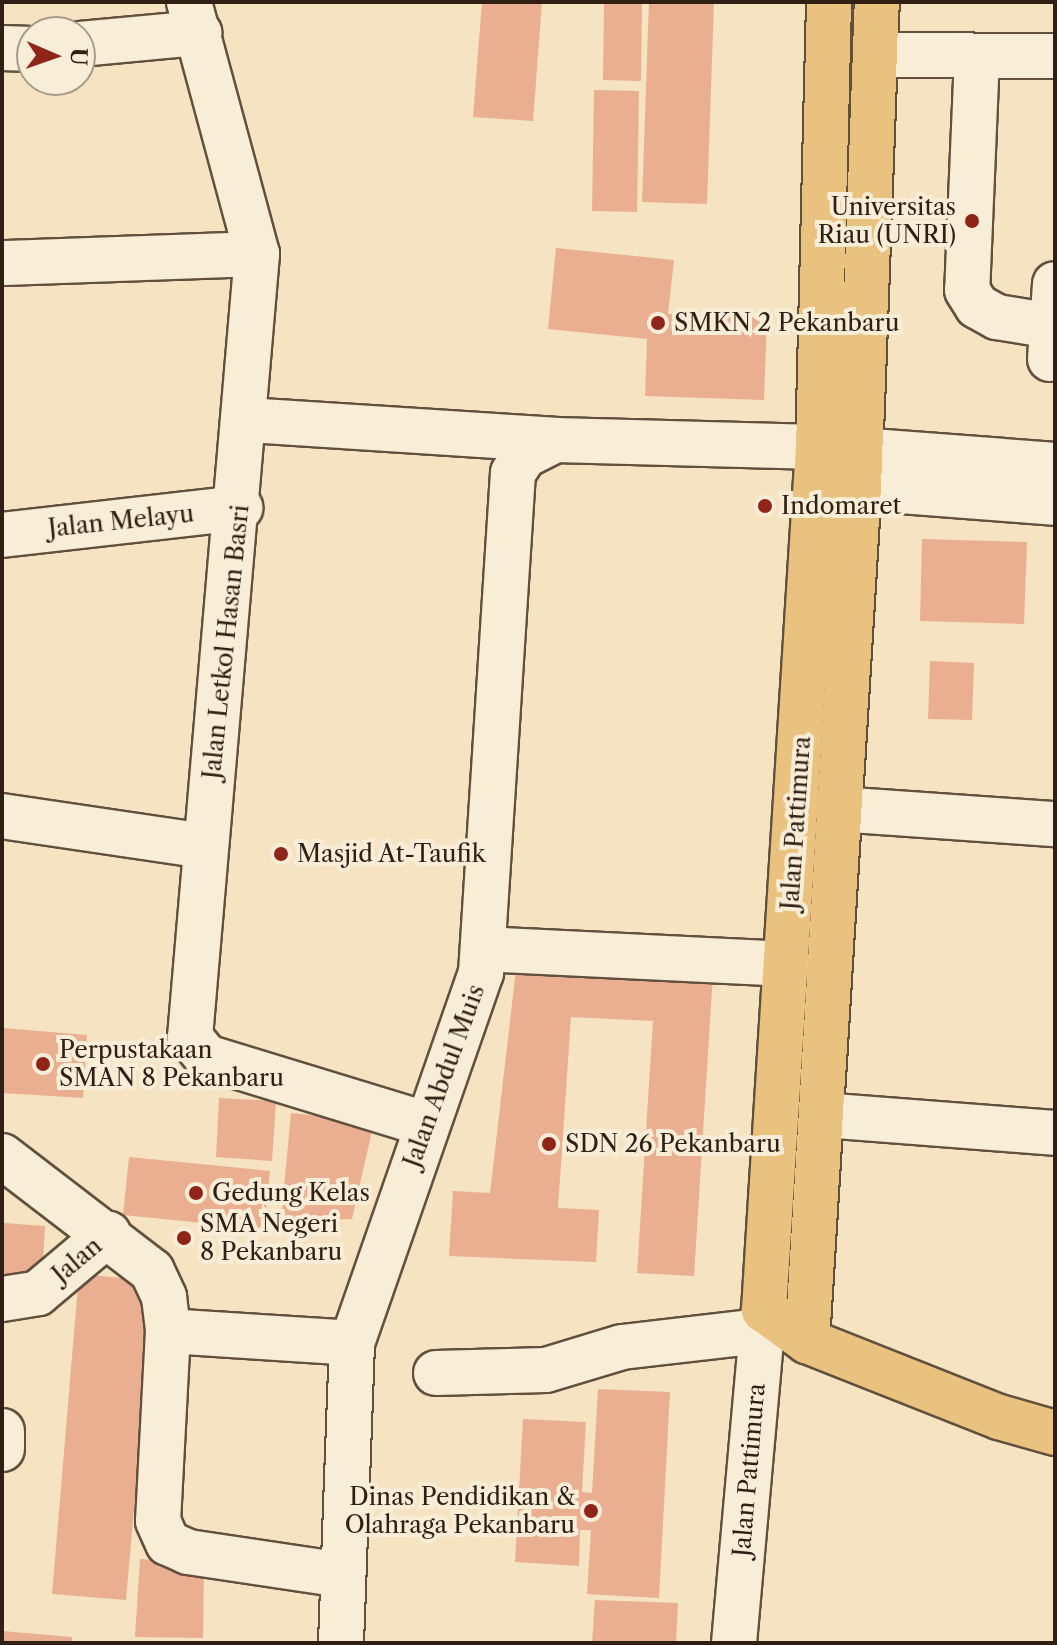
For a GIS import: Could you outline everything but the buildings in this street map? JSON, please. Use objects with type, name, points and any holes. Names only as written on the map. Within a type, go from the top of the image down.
[{"type":"main road","name":"Jalan Pattimura","points":[[829,2],[838,467]]},
{"type":"main road","name":"Jalan Pattimura","points":[[807,1341],[823,1115],[818,808],[838,467],[876,55],[877,2]]},
{"type":"main road","name":"Jalan Pattimura","points":[[763,1320],[787,964],[818,808]]},
{"type":"main road","points":[[763,1320],[807,1341],[999,1417],[1055,1433]]},
{"type":"street","points":[[96,40],[194,18]]},
{"type":"street","name":"Jalan Letkol Hasan Basri","points":[[194,18],[257,254],[248,420],[205,846],[190,1037],[206,1057],[425,1124]]},
{"type":"street","points":[[876,55],[1055,56]]},
{"type":"street","points":[[977,56],[967,290],[977,306],[997,317],[1052,323]]},
{"type":"street","points":[[2,263],[257,254]]},
{"type":"street","points":[[248,420],[555,440],[760,446],[838,467],[1055,503]]},
{"type":"street","name":"Jalan Abdul Muis","points":[[341,1643],[352,1343],[425,1124],[481,973],[510,497],[524,456],[555,440]]},
{"type":"street","points":[[838,467],[1055,465]]},
{"type":"street","name":"Jalan Melayu","points":[[2,535],[240,508]]},
{"type":"street","points":[[818,808],[1055,824]]},
{"type":"street","points":[[2,816],[205,846]]},
{"type":"street","points":[[483,949],[787,964]]},
{"type":"street","points":[[823,1115],[1055,1133]]},
{"type":"street","points":[[2,1156],[108,1234],[152,1271],[164,1297],[168,1331],[158,1521],[168,1543],[188,1552],[342,1575]]},
{"type":"street","name":"Jalan","points":[[2,1299],[38,1293],[108,1234]]},
{"type":"street","points":[[436,1373],[546,1370],[622,1347],[763,1320]]},
{"type":"street","name":"Jalan Pattimura","points":[[734,1643],[763,1320]]},
{"type":"street","points":[[168,1331],[352,1343]]},
{"type":"street","points":[[2,1431],[2,1449]]},
{"type":"place","name":"Universitas Riau (UNRI)","points":[[972,221]]},
{"type":"place","name":"SMKN 2 Pekanbaru","points":[[658,323]]},
{"type":"place","name":"Indomaret","points":[[765,506]]},
{"type":"place","name":"Masjid At-Taufik","points":[[281,854]]},
{"type":"place","name":"Perpustakaan SMAN 8 Pekanbaru","points":[[43,1064]]},
{"type":"place","name":"SDN 26 Pekanbaru","points":[[549,1144]]},
{"type":"place","name":"Gedung Kelas","points":[[196,1193]]},
{"type":"place","name":"SMA Negeri 8 Pekanbaru","points":[[184,1238]]},
{"type":"place","name":"Dinas Pendidikan & Olahraga Pekanbaru","points":[[591,1511]]}]
